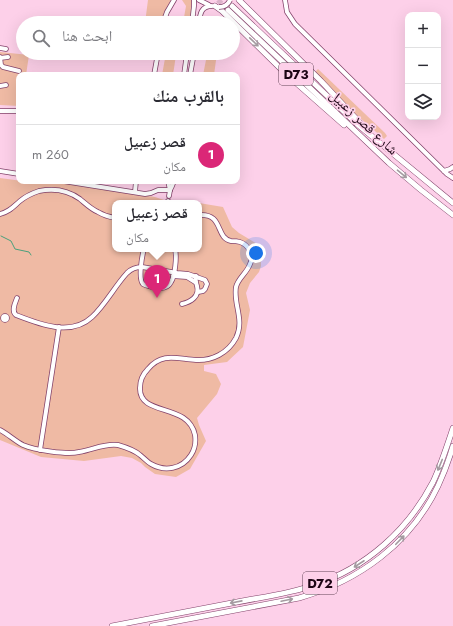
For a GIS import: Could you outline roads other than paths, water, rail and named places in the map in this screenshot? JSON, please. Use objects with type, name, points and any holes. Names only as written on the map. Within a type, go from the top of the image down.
[{"type":"main road","points":[[239,0],[321,81],[362,124],[367,132]]},
{"type":"main road","name":"شارع قصر زعبيل","points":[[230,5],[357,124],[453,203]]},
{"type":"main road","name":"شارع قصر زعبيل","points":[[230,5],[363,139],[400,172],[453,215]]},
{"type":"main road","points":[[215,6],[227,16]]},
{"type":"main road","points":[[240,28],[291,78],[353,133],[363,139]]},
{"type":"main road","name":"D72","points":[[112,626],[298,590],[328,580],[354,567],[374,554],[391,539],[418,507],[439,469],[453,428]]},
{"type":"main road","name":"D72","points":[[152,626],[299,598],[334,586],[359,573],[388,552],[407,533],[418,519],[438,486],[453,446]]},
{"type":"street","points":[[166,16],[174,0]]},
{"type":"street","points":[[193,16],[194,0]]},
{"type":"street","points":[[198,0],[215,6]]},
{"type":"street","points":[[285,0],[287,12],[295,24],[444,171],[453,178]]},
{"type":"street","points":[[200,16],[203,9],[207,6],[222,7],[227,4],[230,5]]},
{"type":"street","points":[[0,48],[6,49]]},
{"type":"street","points":[[8,57],[0,58],[1,65],[3,67],[19,70]]},
{"type":"street","points":[[155,72],[157,60]]},
{"type":"street","points":[[184,72],[186,60]]},
{"type":"street","points":[[191,72],[193,60]]},
{"type":"street","points":[[0,86],[6,85]]},
{"type":"street","points":[[0,111],[16,111]]},
{"type":"street","points":[[444,171],[453,167]]},
{"type":"street","points":[[0,171],[16,174]]},
{"type":"street","points":[[82,184],[147,194],[158,190],[170,190]]},
{"type":"street","points":[[134,192],[135,184]]},
{"type":"street","points":[[169,184],[170,190]]},
{"type":"street","points":[[168,200],[173,184]]},
{"type":"street","points":[[0,214],[11,210],[20,201],[33,193],[45,190],[54,190],[73,195],[98,212],[112,217]]},
{"type":"street","points":[[0,430],[23,445],[40,450],[75,453],[102,446],[117,445],[133,450],[154,466],[166,469],[180,466],[190,457],[194,449],[195,440],[194,431],[191,425],[180,415],[146,403],[141,395],[140,384],[143,375],[151,365],[160,360],[172,357],[195,360],[208,359],[219,355],[226,350],[231,346],[237,336],[240,317],[236,292],[240,279],[250,265],[251,259],[249,250],[244,244],[223,237],[218,224],[214,219],[202,215]]},
{"type":"street","points":[[144,252],[141,278],[142,282],[146,286],[152,287]]},
{"type":"street","points":[[160,288],[164,288],[170,284],[174,274],[175,252]]},
{"type":"street","points":[[3,318],[14,314],[33,322],[59,327],[66,328],[80,325],[96,313],[127,273],[134,268],[142,267],[187,277],[195,282],[198,286],[196,296],[192,300],[182,304]]},
{"type":"street","points":[[174,274],[188,274],[205,280],[207,284],[205,290],[198,292]]},
{"type":"street","points":[[195,282],[196,276]]},
{"type":"street","points":[[14,314],[14,307],[17,298]]},
{"type":"street","points":[[40,450],[59,327]]},
{"type":"waterway","points":[[1,236],[11,241],[15,249],[29,252],[31,255]]},
{"type":"tunnel","points":[[218,0],[227,9]]},
{"type":"place","name":"قصر زعبيل","points":[[157,298]]}]
